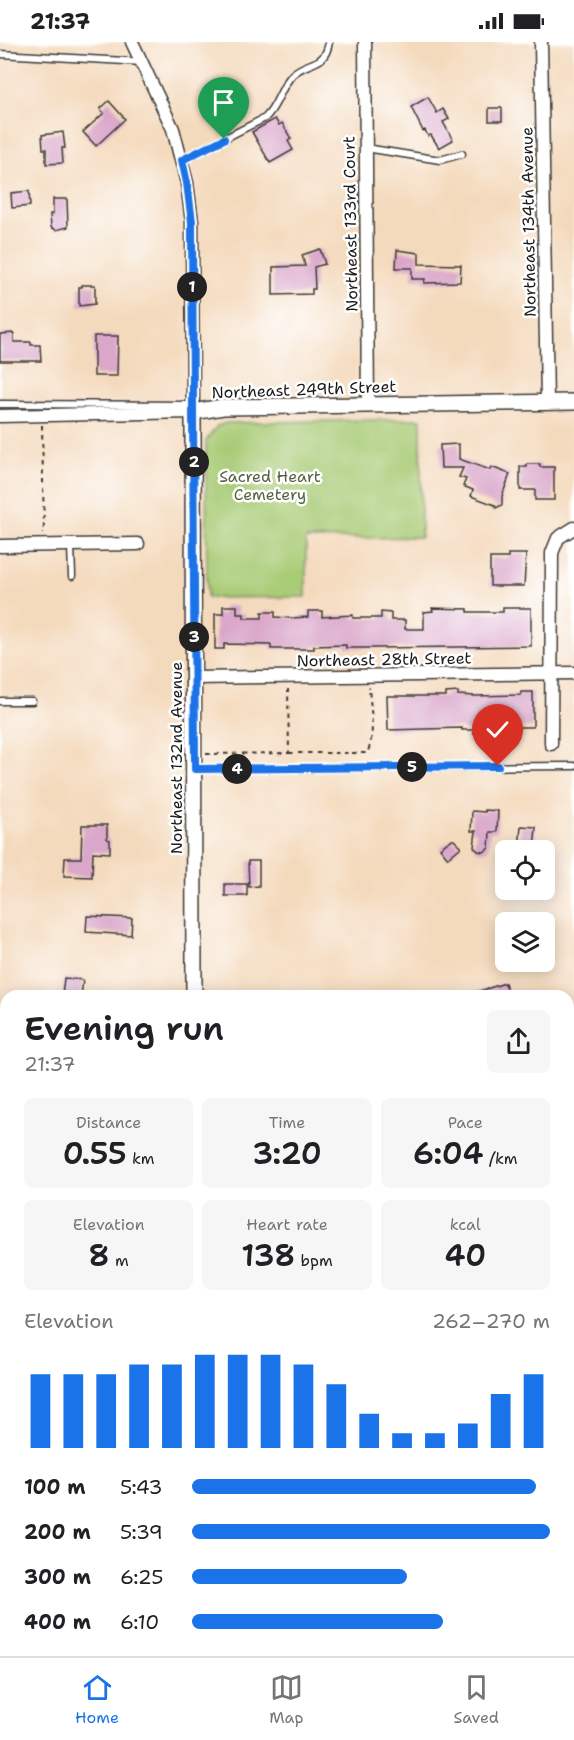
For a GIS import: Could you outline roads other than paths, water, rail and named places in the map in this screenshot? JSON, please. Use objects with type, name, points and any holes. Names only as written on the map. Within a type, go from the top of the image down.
[{"type":"street","points":[[132,42],[165,108],[187,183],[192,222],[193,409]]},
{"type":"street","name":"Northeast 133rd Court","points":[[365,42],[368,405]]},
{"type":"street","name":"Northeast 134th Avenue","points":[[541,42],[547,402]]},
{"type":"street","name":"Northeast 249th Street","points":[[0,416],[222,407],[574,402]]},
{"type":"street","name":"Northeast 132nd Avenue","points":[[193,409],[194,990]]},
{"type":"street","points":[[551,744],[552,553],[555,542],[562,534],[574,528]]},
{"type":"street","points":[[0,546],[138,544]]},
{"type":"street","name":"Northeast 28th Street","points":[[194,678],[574,673]]},
{"type":"lane","points":[[182,160],[265,118],[274,110],[286,83],[294,73],[320,61],[328,52],[329,42]]},
{"type":"lane","points":[[0,54],[143,62]]},
{"type":"lane","points":[[366,148],[440,160],[462,154]]},
{"type":"lane","points":[[0,404],[193,409]]},
{"type":"lane","points":[[71,545],[72,576]]},
{"type":"lane","points":[[0,701],[32,701]]},
{"type":"lane","points":[[195,762],[574,766]]},
{"type":"park label","name":"Sacred Heart Cemetery","points":[[270,485]]}]
